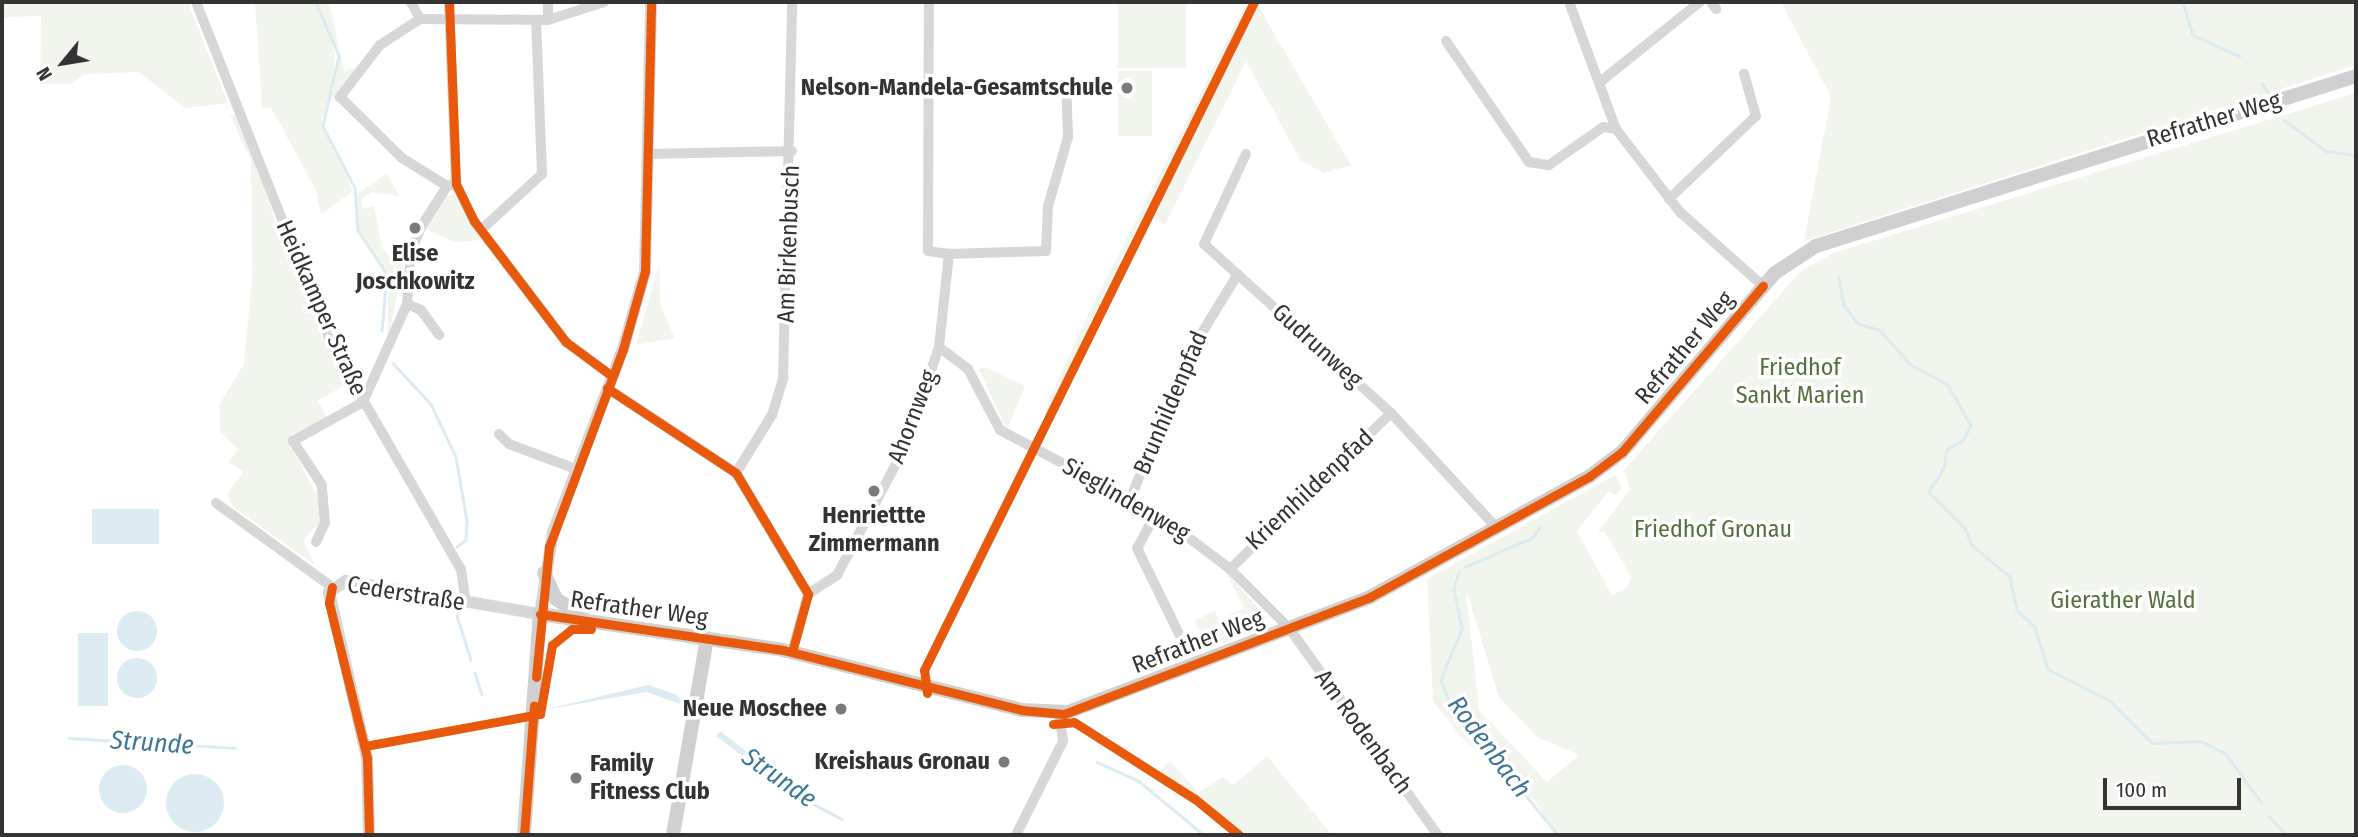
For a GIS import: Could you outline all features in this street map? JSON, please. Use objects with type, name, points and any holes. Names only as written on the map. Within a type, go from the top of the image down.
[{"type":"main road","name":"Refrather Weg","points":[[540,614],[792,652],[1059,714],[1370,597],[1616,458],[1763,286],[1822,244],[2356,76]]},
{"type":"main road","points":[[544,573],[556,598],[588,621]]},
{"type":"main road","points":[[524,835],[540,614]]},
{"type":"main road","points":[[673,835],[707,638]]},
{"type":"street","name":"Heidkamper Straße","points":[[196,2],[332,346],[461,569],[466,603]]},
{"type":"street","points":[[411,2],[420,19]]},
{"type":"street","points":[[316,542],[326,505],[295,437],[363,402],[407,304],[411,251],[421,227],[451,185],[449,2]]},
{"type":"street","points":[[548,2],[548,20]]},
{"type":"street","points":[[604,2],[548,20],[449,17],[420,19],[380,46],[340,97],[402,158],[451,185],[481,230],[566,342],[612,376]]},
{"type":"street","points":[[540,614],[544,573],[576,469],[612,376],[645,271],[651,2]]},
{"type":"street","name":"Am Birkenbusch","points":[[736,473],[772,415],[783,379],[792,151],[792,2]]},
{"type":"street","points":[[929,2],[928,251],[949,254],[1046,251],[1048,206],[1068,137],[1066,101]]},
{"type":"street","points":[[1569,2],[1616,129],[1669,199],[1763,286]]},
{"type":"street","points":[[1600,82],[1700,2]]},
{"type":"street","points":[[481,230],[542,174],[536,20]]},
{"type":"street","points":[[1446,41],[1528,162],[1549,165],[1603,127],[1616,129]]},
{"type":"street","points":[[1669,199],[1756,116],[1744,74]]},
{"type":"street","points":[[649,154],[792,151]]},
{"type":"street","name":"Gudrunweg","points":[[1246,154],[1204,244],[1391,412],[1494,525]]},
{"type":"street","name":"Ahornweg","points":[[808,594],[837,575],[887,482],[939,347],[949,254]]},
{"type":"street","name":"Brunhildenpfad","points":[[1131,499],[1184,362],[1238,274]]},
{"type":"street","points":[[407,304],[421,310],[439,335]]},
{"type":"street","name":"Sieglindenweg","points":[[939,347],[968,369],[1000,430],[1156,513],[1230,569],[1289,628]]},
{"type":"street","points":[[607,388],[736,473],[808,594],[792,652]]},
{"type":"street","name":"Kriemhildenpfad","points":[[1230,569],[1391,412]]},
{"type":"street","points":[[499,434],[509,444],[576,469]]},
{"type":"street","name":"Cederstraße","points":[[216,503],[332,587],[346,581],[540,614]]},
{"type":"street","points":[[1156,513],[1137,548],[1184,644]]},
{"type":"street","points":[[332,587],[329,603],[367,758],[369,835]]},
{"type":"street","name":"Am Rodenbach","points":[[1289,628],[1438,835]]},
{"type":"street","points":[[1016,835],[1063,741],[1059,714]]},
{"type":"green space","points":[[2,2],[188,2],[228,103],[185,108],[139,72],[83,74],[72,84],[40,84],[41,16],[2,17]]},
{"type":"green space","points":[[255,2],[316,2],[335,55],[333,95],[321,120],[353,191],[321,215],[316,190],[271,108],[262,108]]},
{"type":"green space","points":[[318,2],[329,2],[344,71],[358,67],[332,101],[339,55],[325,34]]},
{"type":"green space","points":[[1118,2],[1186,2],[1186,68],[1118,68]]},
{"type":"green space","points":[[1247,2],[1251,2],[1106,289],[1038,439],[1050,398],[1090,311]]},
{"type":"green space","points":[[1256,2],[1351,165],[1324,173],[1300,160],[1246,61],[1165,225],[1154,218]]},
{"type":"green space","points":[[1781,2],[2356,2],[2356,65],[1804,241],[1831,97]]},
{"type":"green space","points":[[1118,71],[1152,71],[1152,136],[1118,136]]},
{"type":"green space","name":"Gierather Wald","points":[[2356,93],[2356,835],[1557,835],[1535,801],[1460,736],[1433,701],[1427,579],[1615,475],[1622,487],[1616,496],[1609,491],[1577,531],[1612,595],[1627,588],[1631,577],[1605,532],[1598,532],[1630,489],[1624,470],[1800,272],[1833,253]],"holes":[[[1466,590],[1499,697],[1537,737],[1579,755],[1547,782],[1479,710]]]},
{"type":"green space","points":[[230,115],[236,115],[256,162],[284,249],[344,386],[318,400],[327,418],[288,441],[320,501],[321,522],[303,540],[315,565],[233,507],[227,494],[243,471],[229,462],[238,449],[220,432],[219,405],[244,364],[252,277],[251,161]]},
{"type":"green space","points":[[387,173],[399,196],[372,192],[361,199],[363,209],[374,206],[382,248],[395,263],[404,263],[388,339],[388,273],[359,229],[357,194]]},
{"type":"green space","points":[[454,194],[483,238],[481,240],[455,242],[425,229],[443,197]]},
{"type":"green space","points":[[659,265],[661,307],[675,338],[636,345]]},
{"type":"green space","points":[[985,367],[1025,386],[1007,430],[979,369]]},
{"type":"green space","points":[[1226,572],[1266,617],[1254,631],[1208,649],[1195,620],[1215,611],[1219,620],[1244,608]]},
{"type":"green space","points":[[1267,756],[1332,835],[1241,835],[1160,771],[1170,761],[1198,793],[1223,777],[1234,785]]},
{"type":"water","points":[[92,509],[159,509],[159,544],[92,544]]},
{"type":"water","points":[[137,611],[145,612],[151,617],[156,623],[156,639],[151,645],[145,650],[137,651],[129,650],[123,645],[118,639],[117,631],[118,623],[123,617],[129,612]]},
{"type":"water","points":[[78,633],[108,633],[108,706],[78,706]]},
{"type":"water","points":[[137,658],[145,659],[151,664],[156,670],[156,686],[151,692],[145,697],[137,698],[129,697],[123,692],[118,686],[117,678],[118,670],[123,664],[129,659]]},
{"type":"water","points":[[648,685],[675,694],[689,707],[646,692],[543,710]]},
{"type":"water","points":[[720,731],[799,793],[795,797],[716,736]]},
{"type":"water","points":[[123,765],[132,766],[140,772],[146,780],[146,798],[140,806],[132,812],[123,813],[114,812],[106,806],[100,798],[99,789],[100,780],[106,772],[114,766]]},
{"type":"water","points":[[189,774],[201,774],[216,782],[224,797],[224,809],[216,824],[201,832],[189,832],[174,824],[166,809],[166,797],[174,782]]},
{"type":"waterway","points":[[316,2],[339,56],[323,126],[355,188],[358,230],[387,274],[382,331]]},
{"type":"waterway","points":[[2183,2],[2193,35],[2240,56]]},
{"type":"waterway","points":[[2262,84],[2269,93]]},
{"type":"waterway","points":[[2284,120],[2326,151],[2356,155]]},
{"type":"waterway","points":[[1839,277],[1844,305],[1859,324],[1880,330],[1910,364],[1948,385],[1971,426],[1963,441],[1947,450],[1944,468],[1929,492],[1965,528],[1972,545],[2010,577],[2017,610],[2035,627],[2048,669],[2109,700],[2152,743],[2201,741],[2225,753],[2262,803]]},
{"type":"waterway","points":[[393,363],[431,404],[456,457],[467,521],[466,540],[457,547]]},
{"type":"waterway","name":"Rodenbach","points":[[1465,567],[1532,538],[1540,527]]},
{"type":"waterway","name":"Rodenbach","points":[[1459,572],[1454,590],[1462,629],[1441,680],[1450,702],[1558,835]]},
{"type":"waterway","points":[[457,616],[471,660]]},
{"type":"waterway","points":[[475,673],[482,694]]},
{"type":"waterway","name":"Strunde","points":[[69,738],[235,748]]},
{"type":"waterway","name":"Strunde","points":[[1097,762],[1139,781],[1204,835]]},
{"type":"waterway","name":"Strunde","points":[[795,794],[842,819]]},
{"type":"waterway","points":[[2269,816],[2287,835]]},
{"type":"cycle path","points":[[449,2],[456,184],[474,221],[566,342],[612,376]]},
{"type":"cycle path","points":[[536,677],[549,547],[623,349],[645,271],[651,2]]},
{"type":"cycle path","points":[[927,693],[924,670],[1254,2]]},
{"type":"cycle path","points":[[540,614],[783,650],[1021,710],[1064,714],[1370,597],[1590,476],[1622,452],[1763,286]]},
{"type":"cycle path","points":[[607,388],[736,473],[808,594],[792,652]]},
{"type":"cycle path","points":[[332,587],[329,603],[367,758],[369,835]]},
{"type":"cycle path","points":[[365,746],[540,714],[552,645],[572,629],[591,629]]},
{"type":"cycle path","points":[[524,835],[534,705]]},
{"type":"cycle path","points":[[1053,724],[1074,722],[1195,799],[1239,835]]},
{"type":"place","name":"Nelson-Mandela-Gesamtschule","points":[[1127,88]]},
{"type":"place","name":"Elise Joschkowitz","points":[[415,228]]},
{"type":"place","name":"Henriettte Zimmermann","points":[[874,491]]},
{"type":"place","name":"Neue Moschee","points":[[841,709]]},
{"type":"place","name":"Kreishaus Gronau","points":[[1004,762]]},
{"type":"place","name":"Family Fitness Club","points":[[576,778]]},
{"type":"park label","name":"Friedhof Sankt Marien","points":[[1800,382]]},
{"type":"park label","name":"Friedhof Gronau","points":[[1713,530]]}]
